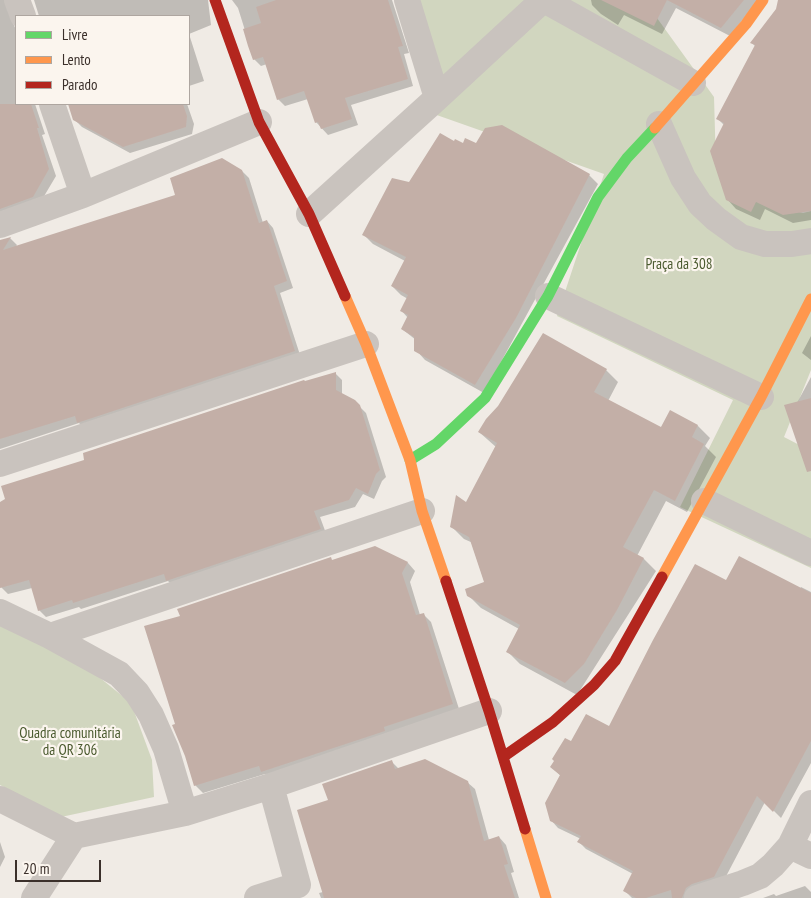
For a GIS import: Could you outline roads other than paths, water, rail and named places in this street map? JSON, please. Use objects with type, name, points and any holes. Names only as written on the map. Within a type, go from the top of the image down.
[{"type":"street","points":[[17,0],[23,15]]},
{"type":"street","points":[[216,0],[259,122],[309,214],[366,344],[410,460],[422,511],[489,711],[546,898]]},
{"type":"street","points":[[407,0],[437,98]]},
{"type":"street","points":[[309,214],[543,0],[693,83]]},
{"type":"street","points":[[410,460],[436,444],[485,398],[548,296],[598,197],[627,158],[746,24],[763,0]]},
{"type":"street","points":[[52,105],[83,195]]},
{"type":"street","points":[[0,225],[83,195],[259,122]]},
{"type":"street","points":[[659,124],[683,178],[700,204],[716,220],[741,236],[765,244],[792,244],[811,241]]},
{"type":"street","points":[[548,296],[762,397]]},
{"type":"street","points":[[503,757],[553,722],[594,685],[615,661],[762,397],[811,299]]},
{"type":"street","points":[[0,464],[366,344]]},
{"type":"street","points":[[704,501],[811,553]]},
{"type":"street","points":[[50,636],[422,511]]},
{"type":"street","points":[[0,612],[50,636],[119,674],[137,692],[152,715],[166,749],[185,813]]},
{"type":"street","points":[[0,799],[74,836],[185,813],[271,786],[489,711]]},
{"type":"street","points":[[257,898],[300,892],[271,786]]},
{"type":"street","points":[[697,898],[743,884],[760,876],[773,865],[800,851],[811,803]]},
{"type":"street","points":[[34,898],[74,836]]},
{"type":"park label","name":"Praça da 308","points":[[679,265]]},
{"type":"park label","name":"Quadra comunitária da QR 306","points":[[70,742]]}]
